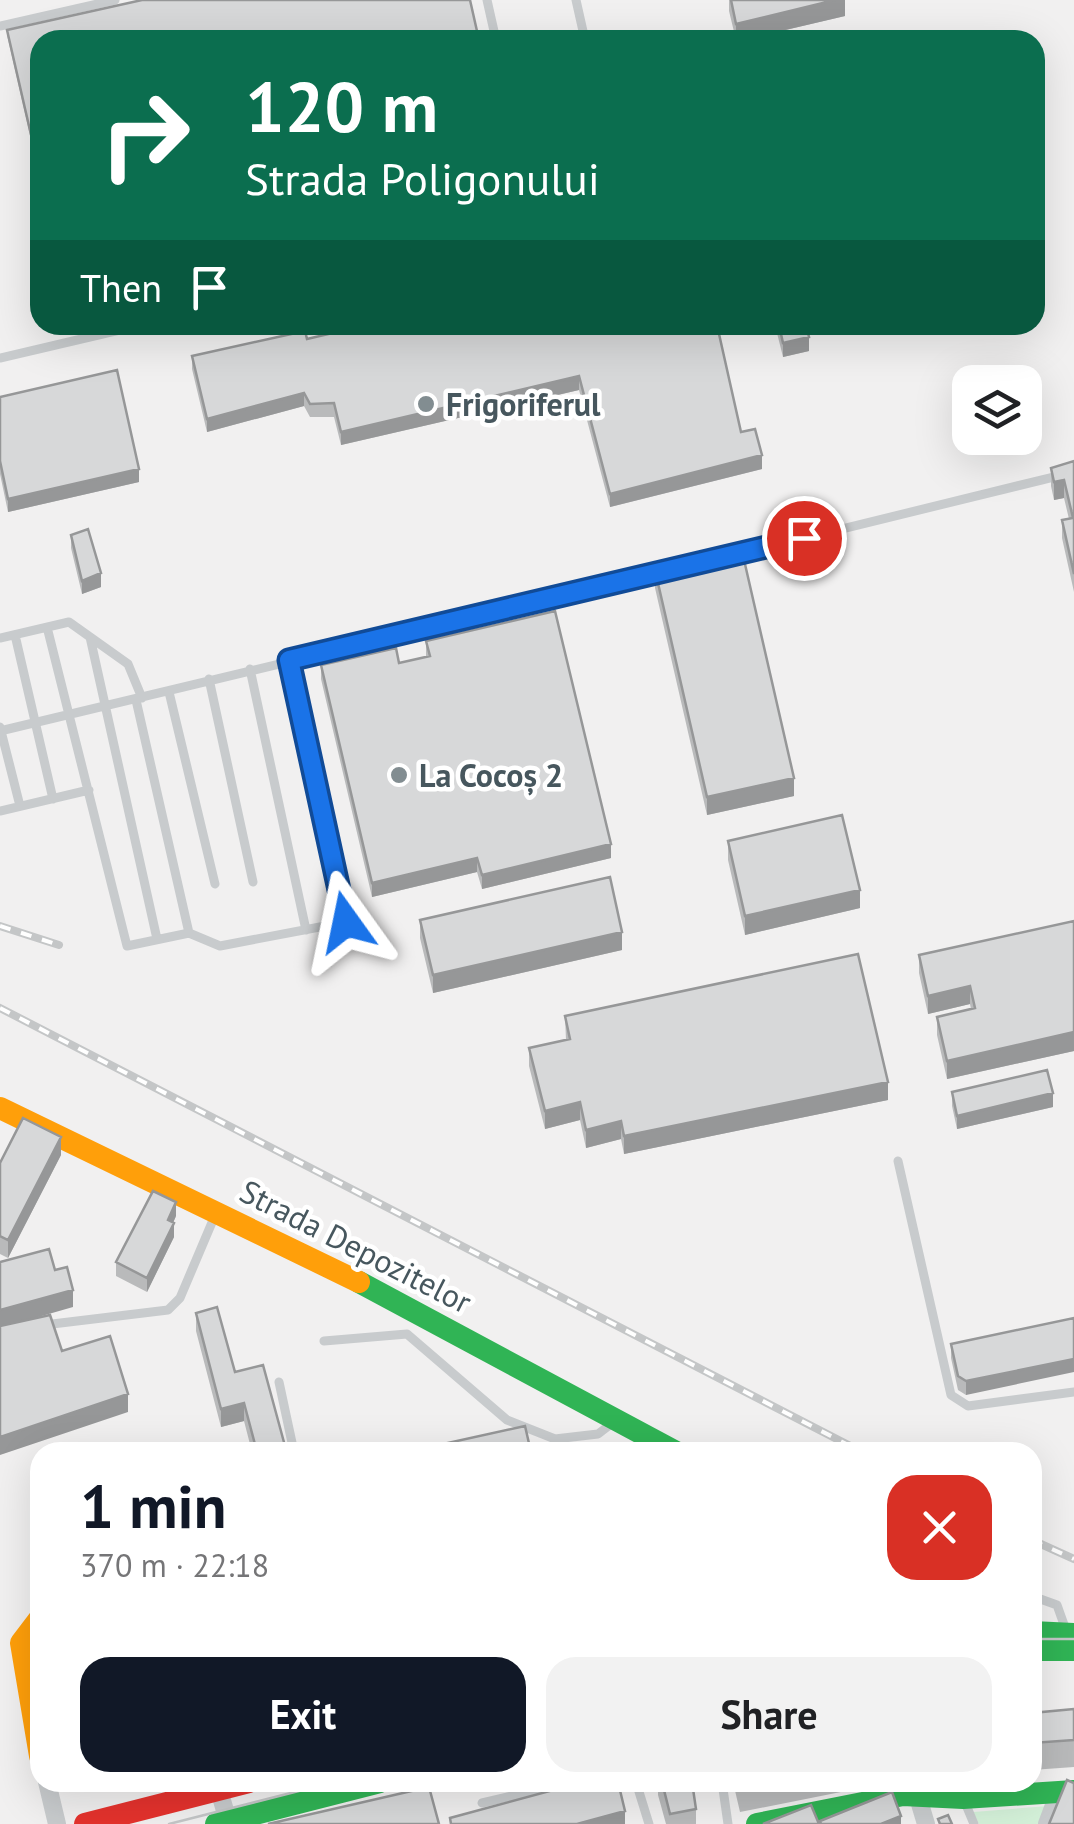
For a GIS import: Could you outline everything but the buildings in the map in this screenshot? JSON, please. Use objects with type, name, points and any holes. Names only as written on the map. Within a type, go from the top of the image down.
[{"type":"street","name":"Strada Depozitelor","points":[[0,1108],[217,1210],[657,1442]]},
{"type":"street","points":[[30,1626],[21,1643],[30,1690]]},
{"type":"street","points":[[1042,1635],[1070,1642]]},
{"type":"street","points":[[1042,1648],[1070,1642]]},
{"type":"street","points":[[49,1792],[57,1824]]},
{"type":"street","points":[[85,1824],[190,1792]]},
{"type":"street","points":[[212,1792],[224,1823],[330,1792]]},
{"type":"street","points":[[757,1824],[897,1792]]},
{"type":"street","points":[[907,1792],[926,1824]]},
{"type":"street","points":[[920,1792],[964,1798],[1067,1792]]},
{"type":"street","points":[[1046,1824],[1067,1792]]},
{"type":"lane","points":[[0,26],[115,0]]},
{"type":"lane","points":[[487,0],[494,30]]},
{"type":"lane","points":[[576,0],[583,30]]},
{"type":"lane","points":[[0,358],[98,335]]},
{"type":"lane","points":[[728,557],[1074,472]]},
{"type":"lane","points":[[20,806],[0,729],[670,571]]},
{"type":"lane","points":[[0,638],[70,622],[128,664],[189,933]]},
{"type":"lane","points":[[47,627],[128,946],[189,933],[220,946],[346,922],[289,660]]},
{"type":"lane","points":[[15,635],[53,798]]},
{"type":"lane","points":[[90,637],[157,939]]},
{"type":"lane","points":[[250,669],[306,930]]},
{"type":"lane","points":[[208,679],[254,882]]},
{"type":"lane","points":[[169,692],[215,884]]},
{"type":"lane","points":[[0,811],[88,790]]},
{"type":"lane","points":[[898,1160],[950,1395],[968,1406],[1074,1392]]},
{"type":"lane","points":[[31,1328],[168,1310],[180,1298],[217,1210]]},
{"type":"lane","points":[[324,1341],[407,1334],[507,1420],[555,1439],[598,1434],[615,1420]]},
{"type":"lane","points":[[279,1382],[292,1442]]},
{"type":"lane","points":[[1042,1601],[1060,1609],[1070,1642]]},
{"type":"lane","points":[[482,1804],[530,1792]]},
{"type":"lane","points":[[639,1792],[649,1824]]},
{"type":"lane","points":[[723,1792],[728,1824]]},
{"type":"lane","points":[[964,1798],[974,1824]]},
{"type":"green space","points":[[1048,1806],[1041,1824],[979,1824],[973,1812]]},
{"type":"tram line","points":[[1042,1639],[1074,1639]]},
{"type":"tram line","points":[[169,1824],[295,1792]]},
{"type":"railway","points":[[0,926],[59,945]]},
{"type":"railway","points":[[0,1008],[843,1442]]},
{"type":"railway","points":[[1042,1545],[1074,1559]]},
{"type":"traffic: fast","points":[[359,1282],[657,1442]]},
{"type":"traffic: fast","points":[[1042,1632],[1074,1634]]},
{"type":"traffic: fast","points":[[1042,1650],[1074,1650]]},
{"type":"traffic: fast","points":[[757,1824],[903,1795],[963,1798],[1074,1791]]},
{"type":"traffic: fast","points":[[216,1824],[341,1792]]},
{"type":"traffic: slow","points":[[0,1108],[359,1282]]},
{"type":"traffic: slow","points":[[30,1631],[21,1643],[30,1697]]},
{"type":"traffic: jam","points":[[85,1824],[210,1792]]},
{"type":"place","name":"Frigoriferul","points":[[426,404]]},
{"type":"place","name":"La Cocoș 2","points":[[399,775]]},
{"type":"route","points":[[346,922],[289,660],[804,538]]}]
